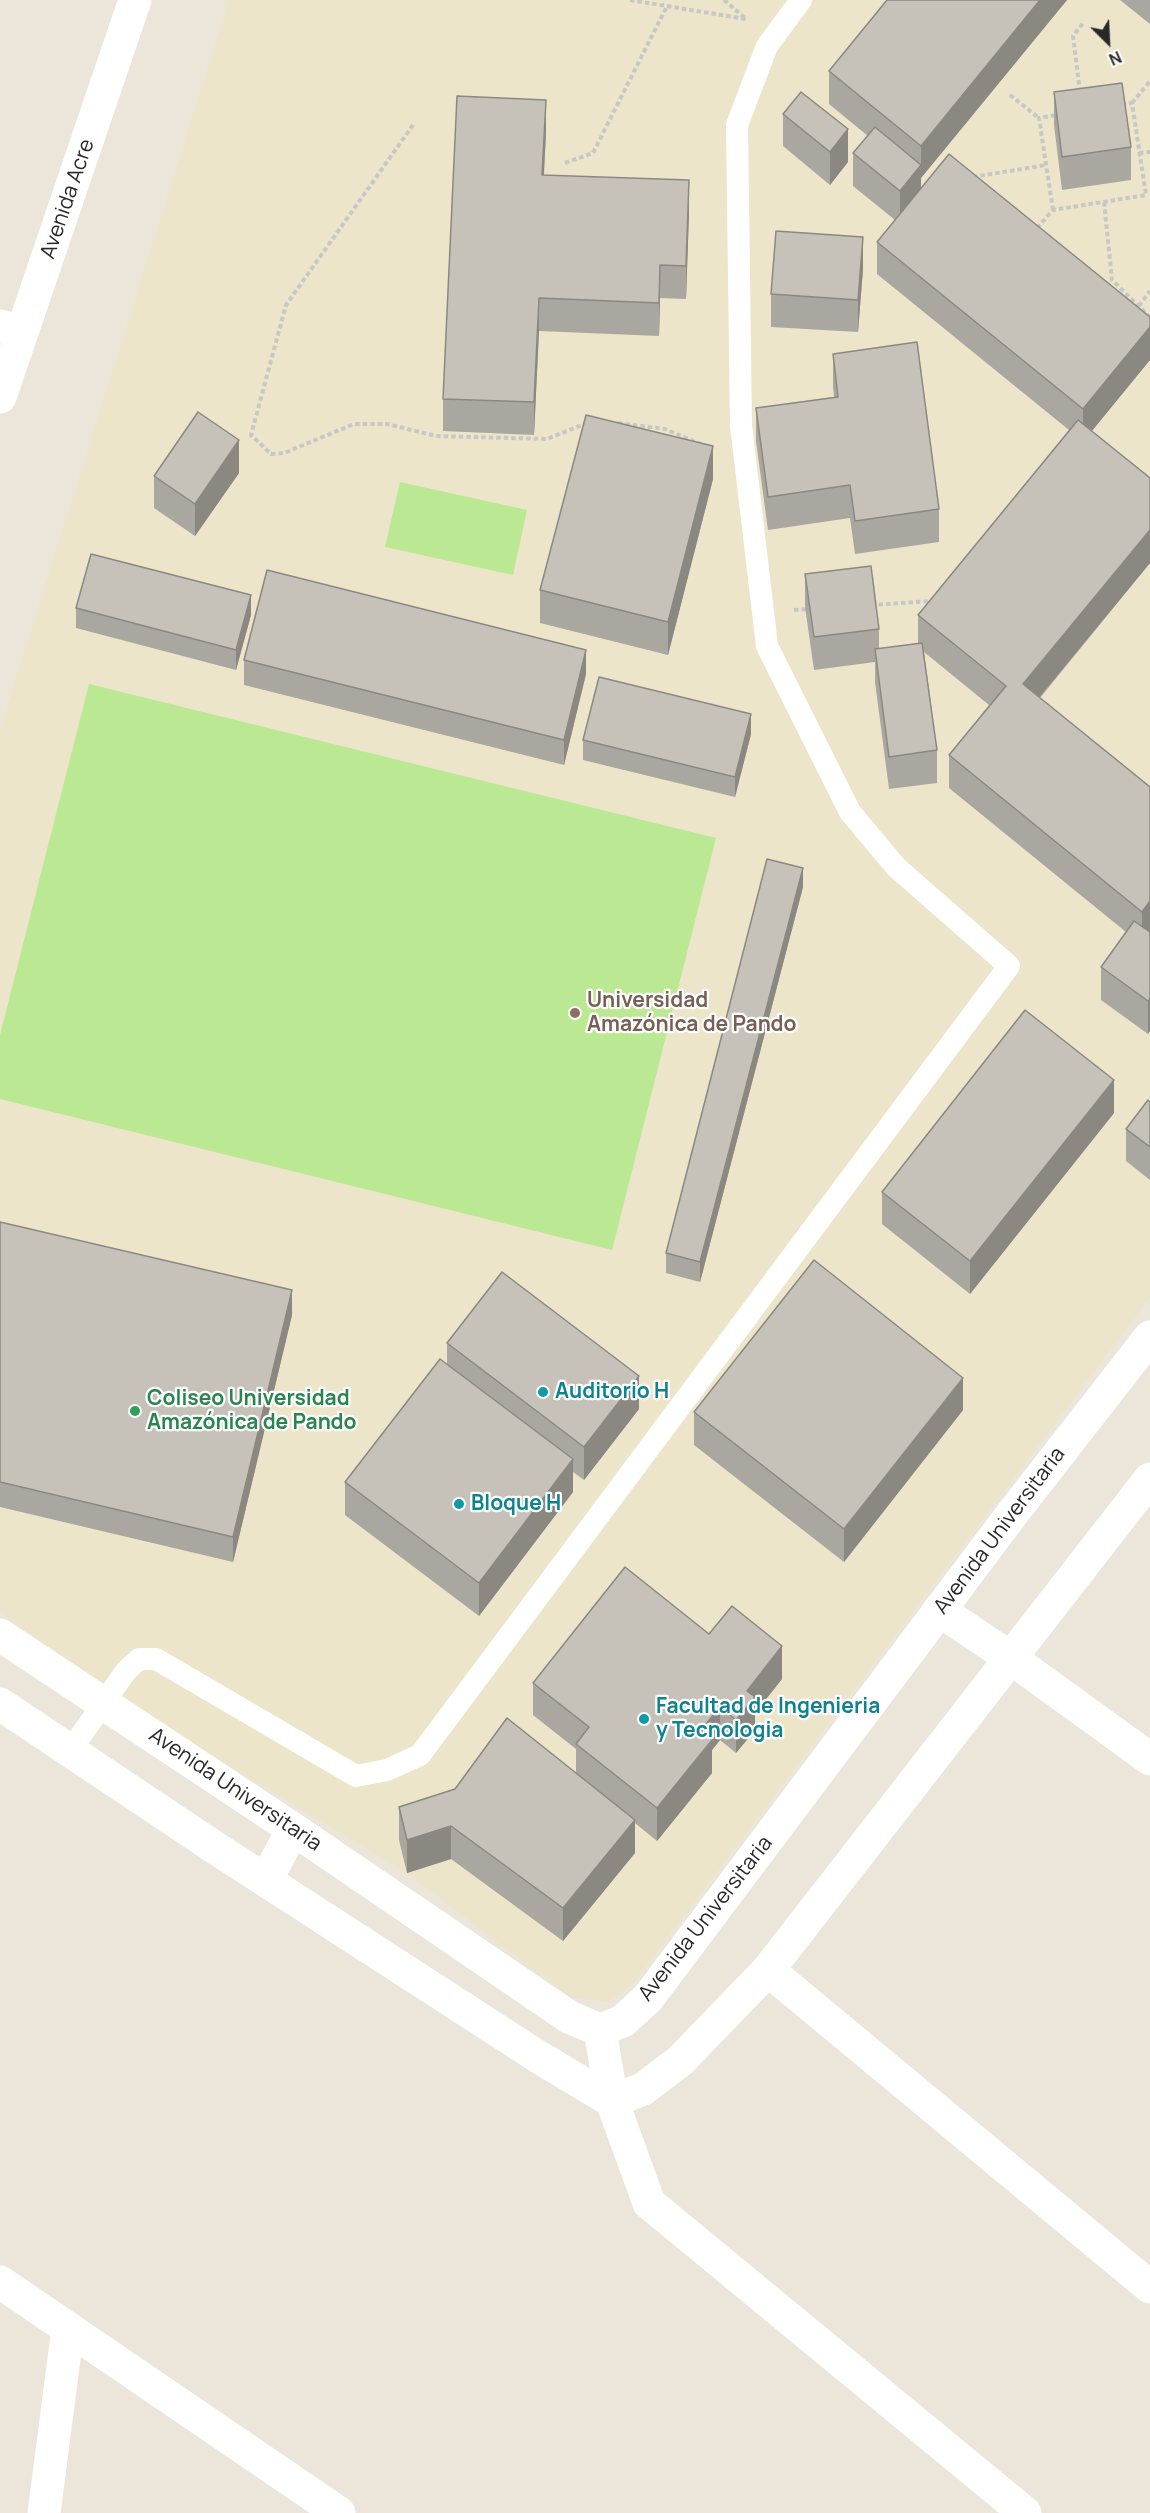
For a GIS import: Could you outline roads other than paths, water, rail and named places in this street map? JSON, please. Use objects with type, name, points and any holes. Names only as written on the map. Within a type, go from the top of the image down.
[{"type":"main road","name":"Avenida Acre","points":[[0,397],[11,329],[135,0]]},
{"type":"main road","name":"Avenida Universitaria","points":[[0,1635],[106,1703],[569,2017],[600,2030],[622,2021],[648,1998],[939,1610],[1150,1336]]},
{"type":"main road","points":[[612,2101],[643,2089],[680,2061],[768,1970],[1150,1479]]},
{"type":"main road","points":[[939,1610],[1012,1659],[1150,1759]]},
{"type":"main road","points":[[0,1704],[537,2056],[612,2101]]},
{"type":"main road","points":[[266,1880],[293,1829]]},
{"type":"main road","points":[[768,1970],[1150,2287]]},
{"type":"main road","points":[[600,2030],[612,2101],[649,2203],[1025,2513]]},
{"type":"main road","points":[[0,2283],[339,2513]]},
{"type":"main road","points":[[44,2513],[68,2328]]},
{"type":"lane","points":[[70,1751],[106,1703],[126,1671],[139,1659],[156,1659],[356,1776],[387,1770],[420,1755],[1009,966],[896,867],[850,812],[767,646],[741,425],[736,125],[767,46],[801,0]]},
{"type":"place","name":"Universidad Amazónica de Pando","points":[[575,1013]]},
{"type":"place","name":"Auditorio H","points":[[543,1392]]},
{"type":"place","name":"Coliseo Universidad Amazónica de Pando","points":[[135,1411]]},
{"type":"place","name":"Bloque H","points":[[459,1504]]},
{"type":"place","name":"Facultad de Ingenieria y Tecnologia","points":[[644,1719]]}]
